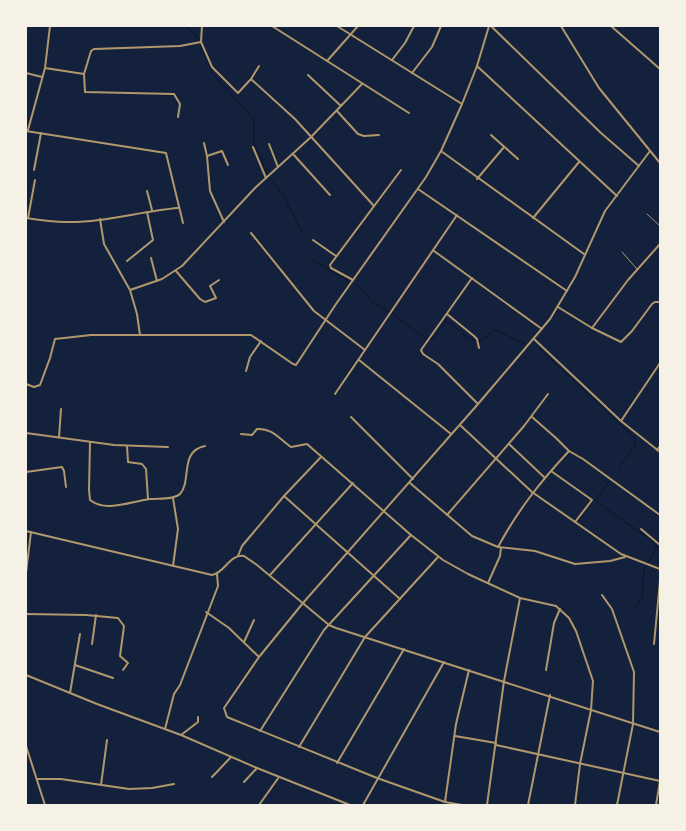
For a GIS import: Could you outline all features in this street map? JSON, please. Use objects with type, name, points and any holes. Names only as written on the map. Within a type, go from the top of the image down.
[{"type":"street","points":[[50,26],[45,68],[27,131],[166,153],[176,192],[178,208],[184,223]]},
{"type":"street","points":[[202,26],[201,42],[212,67],[238,93],[251,79],[259,66]]},
{"type":"street","points":[[272,26],[409,113]]},
{"type":"street","points":[[337,26],[462,104]]},
{"type":"street","points":[[326,61],[358,26]]},
{"type":"street","points":[[392,60],[405,43],[414,26]]},
{"type":"street","points":[[412,72],[432,46],[441,26]]},
{"type":"street","points":[[26,384],[34,387],[40,385],[52,354],[53,342],[58,338],[91,335],[251,335],[262,341],[292,364],[296,365],[349,286],[418,189],[441,151],[477,66],[490,26],[601,133],[639,166]]},
{"type":"street","points":[[561,26],[599,88],[660,163]]},
{"type":"street","points":[[611,26],[660,69]]},
{"type":"street","points":[[178,117],[180,104],[174,94],[85,92],[84,74],[89,54],[94,49],[180,46],[201,42]]},
{"type":"street","points":[[477,66],[617,196]]},
{"type":"street","points":[[45,68],[84,74]]},
{"type":"street","points":[[26,73],[42,77]]},
{"type":"street","points":[[308,75],[341,106]]},
{"type":"street","points":[[251,79],[284,108],[374,206]]},
{"type":"street","points":[[130,290],[157,281],[176,270],[190,259],[266,178],[311,137],[362,84]]},
{"type":"street","points":[[337,110],[358,134],[364,136],[379,135]]},
{"type":"street","points":[[34,170],[41,133]]},
{"type":"street","points":[[491,135],[518,159]]},
{"type":"street","points":[[204,143],[207,156],[210,191],[224,222]]},
{"type":"street","points":[[269,144],[278,167]]},
{"type":"street","points":[[253,147],[266,178]]},
{"type":"street","points":[[477,178],[504,147]]},
{"type":"street","points":[[462,805],[445,802],[338,763],[230,718],[226,715],[224,708],[259,657],[303,603],[410,483],[542,329],[558,307],[567,291],[602,217],[650,150]]},
{"type":"street","points":[[207,156],[222,151],[228,165]]},
{"type":"street","points":[[441,151],[584,254]]},
{"type":"street","points":[[293,153],[330,195]]},
{"type":"street","points":[[533,218],[580,162]]},
{"type":"street","points":[[353,281],[330,267],[336,256],[401,170]]},
{"type":"street","points":[[35,180],[27,218],[66,222],[100,219],[152,210],[178,208]]},
{"type":"street","points":[[418,189],[567,291]]},
{"type":"street","points":[[147,191],[152,210]]},
{"type":"street","points":[[127,261],[153,240],[147,212]]},
{"type":"street","points":[[335,394],[366,351],[457,215]]},
{"type":"street","points":[[100,219],[104,244],[130,290],[137,314],[140,335]]},
{"type":"street","points":[[251,233],[318,314],[327,319],[366,351]]},
{"type":"street","points":[[312,240],[336,256]]},
{"type":"street","points":[[592,328],[637,269],[660,244]]},
{"type":"street","points":[[434,251],[542,329]]},
{"type":"street","points":[[151,258],[157,281]]},
{"type":"street","points":[[176,270],[200,299],[205,302],[216,298],[210,286],[219,280]]},
{"type":"street","points":[[472,278],[421,349],[423,354],[438,364],[478,404]]},
{"type":"street","points":[[558,307],[592,328],[621,342],[632,331],[652,304],[655,302],[660,302]]},
{"type":"street","points":[[447,314],[474,336],[478,342],[479,348]]},
{"type":"street","points":[[534,339],[621,421],[659,451],[660,446]]},
{"type":"street","points":[[246,371],[250,357],[262,341]]},
{"type":"street","points":[[359,360],[451,434]]},
{"type":"street","points":[[621,421],[660,362]]},
{"type":"street","points":[[447,515],[532,417],[548,394]]},
{"type":"street","points":[[59,437],[62,409]]},
{"type":"street","points":[[351,417],[413,479]]},
{"type":"street","points":[[532,417],[569,451],[583,459],[660,515]]},
{"type":"street","points":[[460,425],[532,492],[626,556],[642,564],[660,569]]},
{"type":"street","points":[[241,434],[252,435],[258,429],[270,430],[289,446],[306,444],[438,557],[468,574],[520,598],[552,605],[560,609],[572,623],[592,675],[591,710],[580,764],[575,805]]},
{"type":"street","points":[[26,433],[127,446],[168,447]]},
{"type":"street","points":[[90,442],[88,490],[90,500],[114,506],[178,495],[182,489],[191,453],[197,448],[205,446]]},
{"type":"street","points":[[509,444],[544,477]]},
{"type":"street","points":[[127,446],[128,462],[142,464],[146,469],[148,499]]},
{"type":"street","points":[[498,547],[515,516],[532,492],[569,451]]},
{"type":"street","points":[[238,556],[242,546],[284,496],[321,457]]},
{"type":"street","points":[[26,472],[62,467],[66,487]]},
{"type":"street","points":[[551,470],[591,498],[591,501],[575,522]]},
{"type":"street","points":[[270,575],[353,483]]},
{"type":"street","points":[[410,483],[472,536],[498,547],[535,552],[575,564],[610,561],[626,556]]},
{"type":"street","points":[[284,496],[400,599]]},
{"type":"street","points":[[172,497],[178,529],[173,566]]},
{"type":"street","points":[[641,529],[660,545]]},
{"type":"street","points":[[26,531],[209,575],[217,574],[233,558],[238,556],[246,557],[270,575],[328,625],[550,695],[632,724],[660,732]]},
{"type":"street","points":[[26,573],[30,532]]},
{"type":"street","points":[[260,731],[308,653],[328,625],[411,535]]},
{"type":"street","points":[[488,583],[500,556],[501,548]]},
{"type":"street","points":[[299,747],[365,637],[438,557]]},
{"type":"street","points":[[165,729],[174,694],[180,685],[206,612],[218,586],[217,574]]},
{"type":"street","points":[[654,644],[660,581]]},
{"type":"street","points":[[602,595],[612,609],[632,663],[634,686],[632,724],[618,805]]},
{"type":"street","points":[[487,805],[504,681],[520,598]]},
{"type":"street","points":[[546,670],[554,623],[560,609]]},
{"type":"street","points":[[206,612],[220,621],[259,657]]},
{"type":"street","points":[[26,614],[96,615],[118,618],[124,626],[120,656],[128,663],[124,670]]},
{"type":"street","points":[[92,644],[96,615]]},
{"type":"street","points":[[244,642],[254,620]]},
{"type":"street","points":[[656,621],[660,622]]},
{"type":"street","points":[[70,693],[80,634]]},
{"type":"street","points":[[338,763],[404,649]]},
{"type":"street","points":[[363,805],[444,662]]},
{"type":"street","points":[[75,665],[113,678]]},
{"type":"street","points":[[445,802],[455,736],[469,670]]},
{"type":"street","points":[[26,675],[181,735],[257,768],[350,805]]},
{"type":"street","points":[[528,805],[550,695]]},
{"type":"street","points":[[181,735],[198,722],[198,717]]},
{"type":"street","points":[[455,736],[660,781],[656,805]]},
{"type":"street","points":[[101,785],[107,740]]},
{"type":"street","points":[[26,746],[45,805]]},
{"type":"street","points":[[212,776],[231,757]]},
{"type":"street","points":[[244,782],[257,768]]},
{"type":"street","points":[[259,805],[279,777]]},
{"type":"street","points":[[37,779],[60,779],[140,789],[174,784]]},
{"type":"lane","points":[[647,214],[660,226]]},
{"type":"lane","points":[[622,252],[637,269]]},
{"type":"waterway","points":[[185,26],[196,35],[213,74],[254,120],[254,143],[267,173]]},
{"type":"waterway","points":[[270,178],[283,195],[303,234]]},
{"type":"waterway","points":[[312,260],[349,281]]},
{"type":"waterway","points":[[354,284],[361,288],[373,303],[389,312]]},
{"type":"waterway","points":[[394,315],[428,340],[433,338],[446,321],[468,338],[473,340],[482,340],[494,330],[526,344]]},
{"type":"waterway","points":[[536,345],[635,438],[635,445],[619,467]]},
{"type":"waterway","points":[[609,481],[595,501],[653,541],[657,547],[644,569],[642,598],[633,610]]}]
